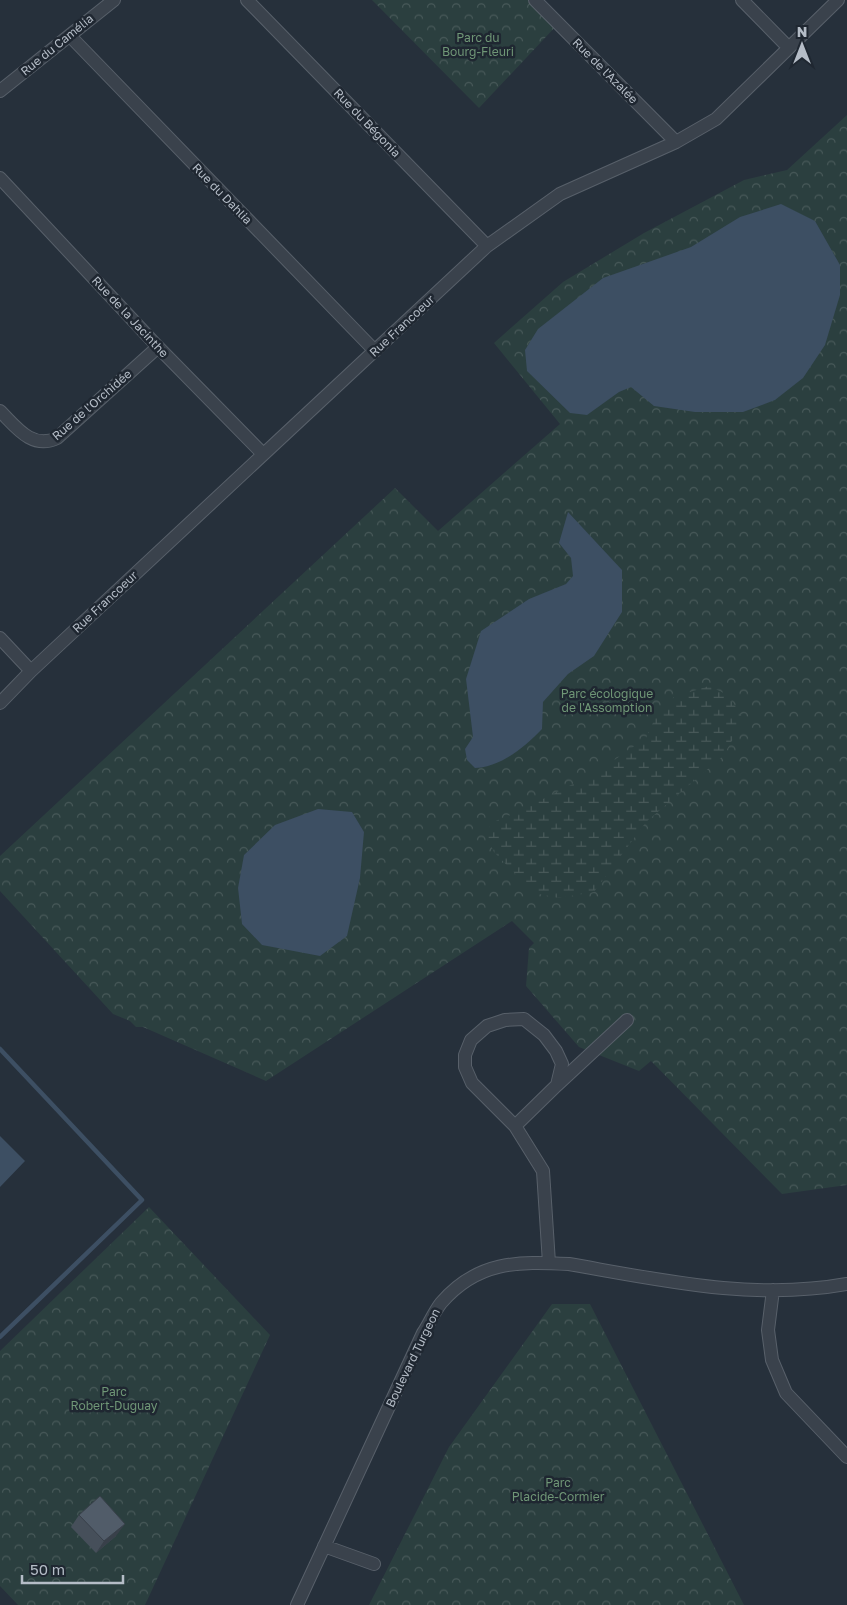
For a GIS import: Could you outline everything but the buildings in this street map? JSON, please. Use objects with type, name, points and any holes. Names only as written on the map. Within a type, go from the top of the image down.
[{"type":"street","name":"Rue du Camélia","points":[[0,90],[114,0]]},
{"type":"street","name":"Rue du Bégonia","points":[[247,0],[487,246]]},
{"type":"street","name":"Rue de l'Azalée","points":[[535,0],[676,142]]},
{"type":"street","points":[[742,0],[788,47]]},
{"type":"street","name":"Rue Francoeur","points":[[0,703],[31,671],[487,246],[560,194],[676,142],[716,119],[838,0]]},
{"type":"street","name":"Rue du Dahlia","points":[[70,36],[375,351]]},
{"type":"street","name":"Rue de la Jacinthe","points":[[0,178],[158,347],[263,454]]},
{"type":"street","name":"Rue de l'Orchidée","points":[[0,411],[25,436],[37,442],[48,442],[57,438],[158,347]]},
{"type":"street","points":[[0,638],[31,671]]},
{"type":"street","points":[[548,1262],[543,1171],[515,1126],[472,1084],[464,1067],[465,1055],[471,1040],[486,1026],[505,1020],[524,1019],[544,1036],[556,1051],[562,1064],[557,1085]]},
{"type":"street","points":[[515,1126],[627,1020]]},
{"type":"street","name":"Boulevard Turgeon","points":[[297,1605],[423,1333],[440,1304],[460,1285],[480,1272],[518,1262],[548,1262],[707,1288],[819,1289],[847,1284]]},
{"type":"street","points":[[773,1290],[768,1330],[772,1360],[786,1393],[847,1457]]},
{"type":"street","points":[[833,1442],[847,1441]]},
{"type":"street","points":[[324,1546],[374,1564]]},
{"type":"green space","name":"Parc du Bourg-Fleuri","points":[[372,0],[535,0],[558,24],[479,108]]},
{"type":"green space","name":"Parc écologique de l'Assomption","points":[[847,115],[847,1185],[782,1194],[651,1061],[639,1071],[579,1047],[526,986],[529,948],[534,943],[512,921],[266,1081],[143,1027],[136,1027],[130,1021],[113,1014],[0,891],[0,856],[395,488],[438,531],[560,424],[494,343],[563,282],[644,233],[744,180],[787,170]]},
{"type":"green space","points":[[709,686],[728,695],[744,720],[723,756],[646,822],[594,892],[559,898],[534,893],[494,852],[486,835],[491,823],[597,772],[646,738],[657,714],[674,697]]},
{"type":"green space","name":"Parc Robert-Duguay","points":[[149,1207],[270,1335],[145,1605],[18,1605],[0,1586],[0,1351]]},
{"type":"green space","name":"Parc Placide-Cormier","points":[[552,1304],[590,1304],[744,1605],[369,1605],[449,1447]]},
{"type":"water","points":[[781,204],[815,221],[840,265],[840,295],[825,345],[803,378],[775,400],[743,412],[695,412],[654,406],[631,387],[619,392],[587,415],[570,413],[527,371],[525,350],[538,329],[603,278],[691,247],[740,217]]},
{"type":"water","points":[[568,512],[622,570],[622,612],[594,656],[568,674],[543,702],[542,729],[512,755],[494,764],[475,768],[467,760],[465,749],[473,737],[466,679],[481,631],[529,599],[566,584],[573,576],[571,558],[559,543]]},
{"type":"water","points":[[318,809],[352,812],[364,832],[360,878],[347,936],[320,956],[262,945],[242,924],[238,888],[244,855],[275,825]]},
{"type":"water","points":[[0,1136],[25,1161],[0,1187]]},
{"type":"waterway","points":[[0,1049],[142,1200],[0,1337]]}]
